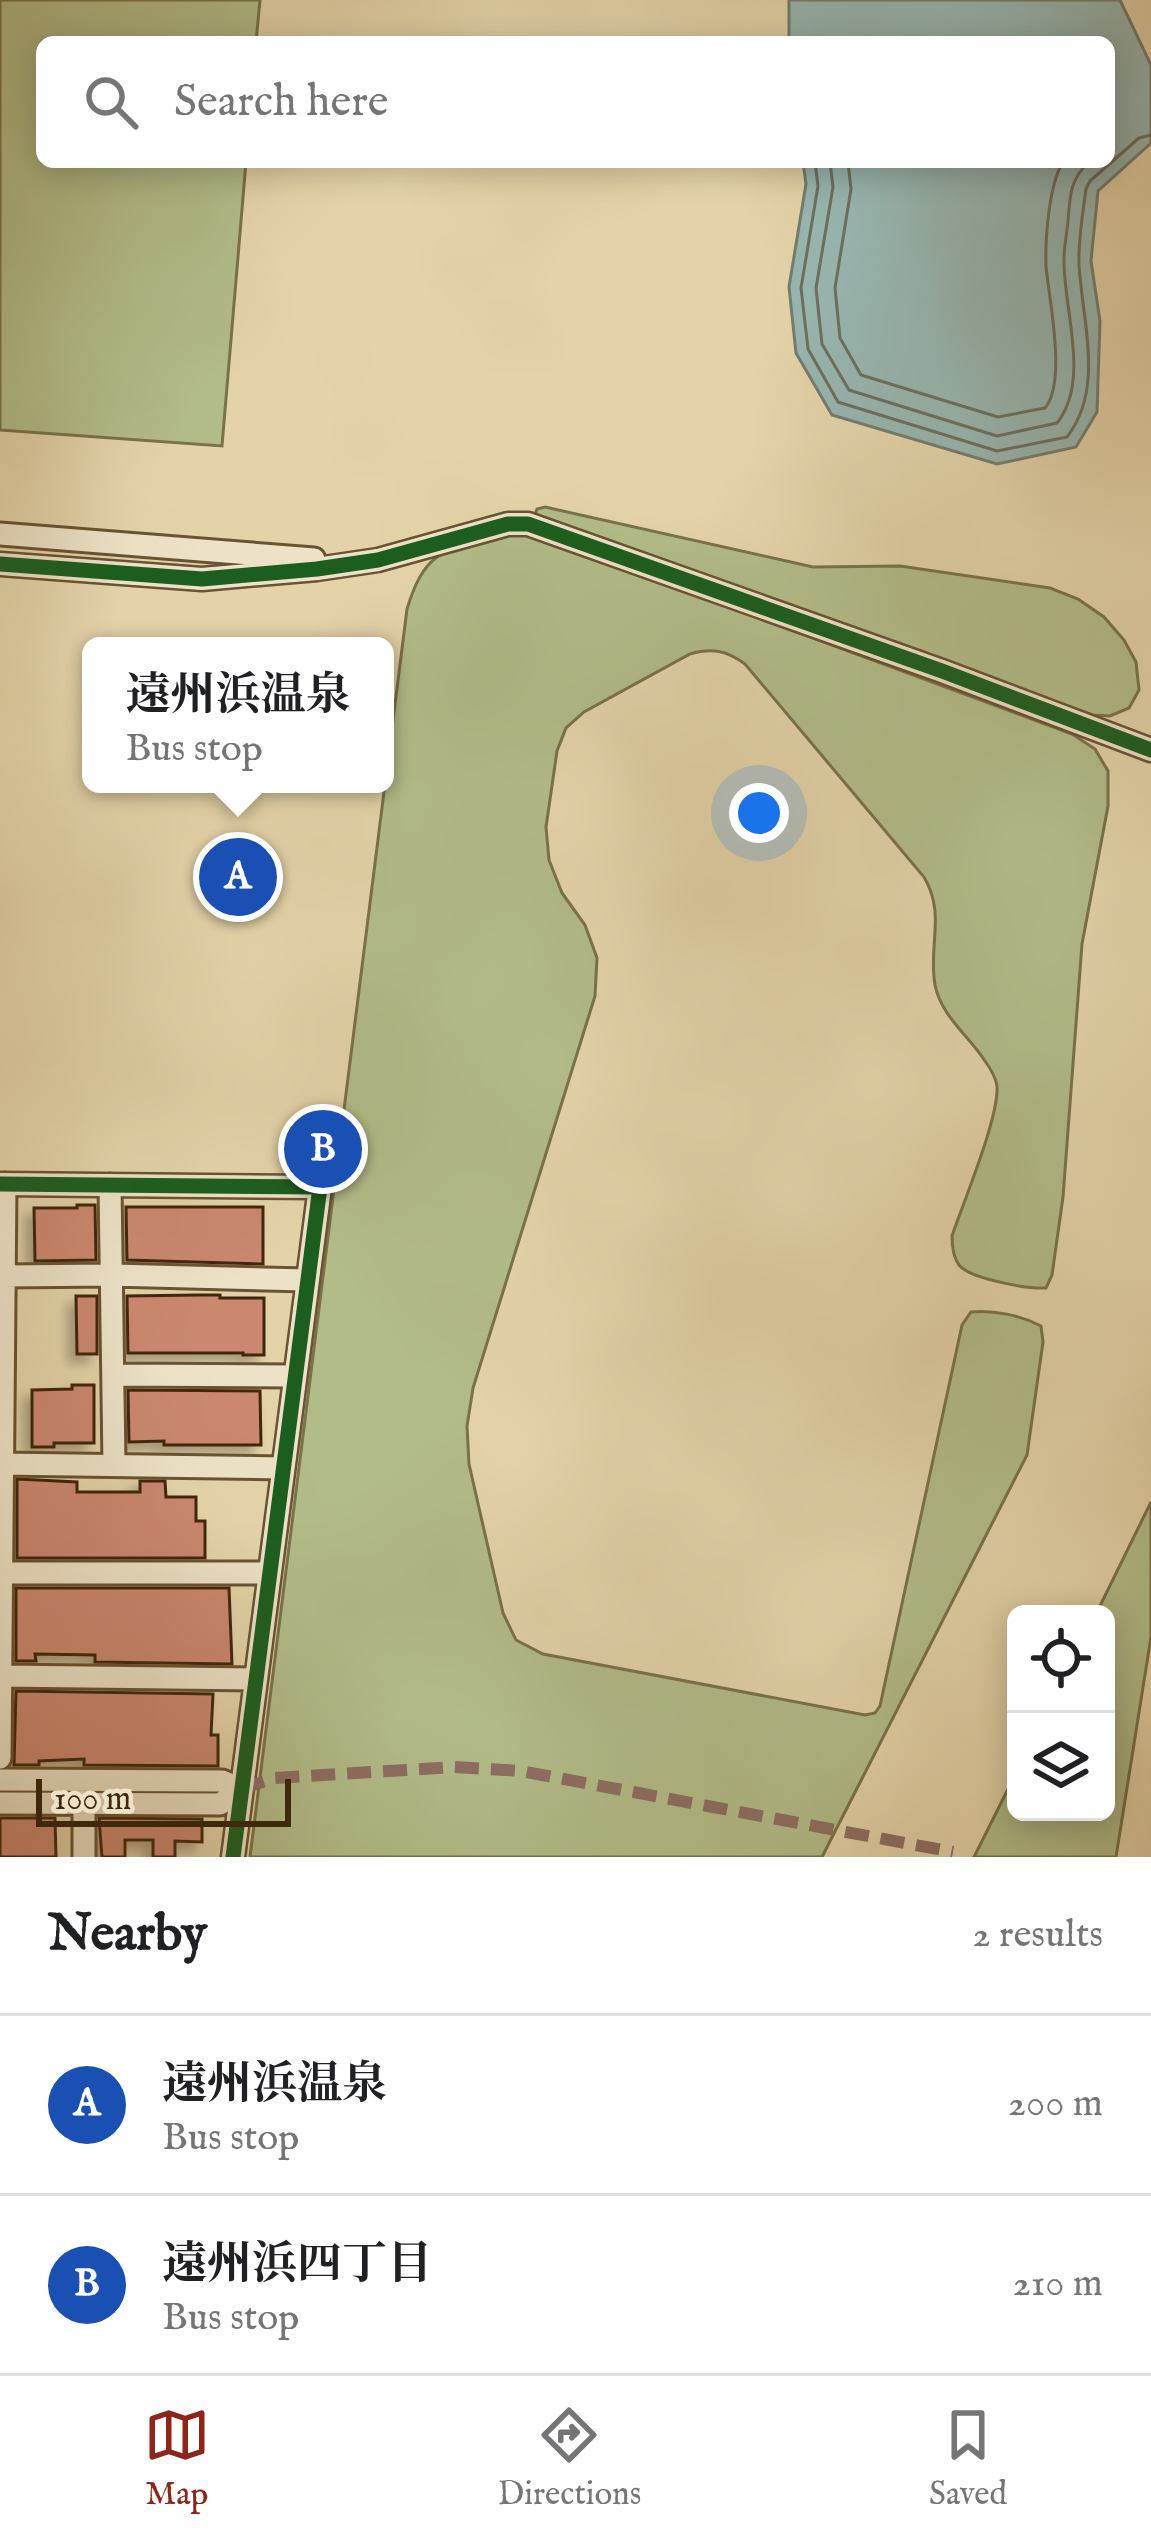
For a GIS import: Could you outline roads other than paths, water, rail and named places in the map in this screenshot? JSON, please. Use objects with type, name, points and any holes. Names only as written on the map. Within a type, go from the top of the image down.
[{"type":"street","points":[[0,564],[202,579],[378,560],[508,524],[528,524],[1151,750]]},
{"type":"street","points":[[0,534],[357,562]]},
{"type":"street","points":[[0,1758],[3,1184],[320,1187],[232,1857]]},
{"type":"street","points":[[110,1185],[114,1464]]},
{"type":"street","points":[[4,1276],[308,1280]]},
{"type":"street","points":[[113,1375],[295,1376]]},
{"type":"street","points":[[1,1464],[283,1468]]},
{"type":"street","points":[[2,1574],[269,1573]]},
{"type":"street","points":[[1,1676],[255,1679]]},
{"type":"street","points":[[0,1780],[220,1804],[241,1789]]},
{"type":"street","points":[[0,1803],[84,1792]]},
{"type":"street","points":[[84,1792],[84,1857]]},
{"type":"water","points":[[789,0],[1120,0],[1151,65],[1151,143],[1098,191],[1091,261],[1100,321],[1097,412],[1076,447],[997,464],[832,415],[796,353],[789,287],[806,184],[804,168],[1115,168],[1115,36],[789,36]]},
{"type":"place","name":"遠州浜温泉","points":[[238,877]]},
{"type":"place","name":"遠州浜四丁目","points":[[323,1149]]}]
